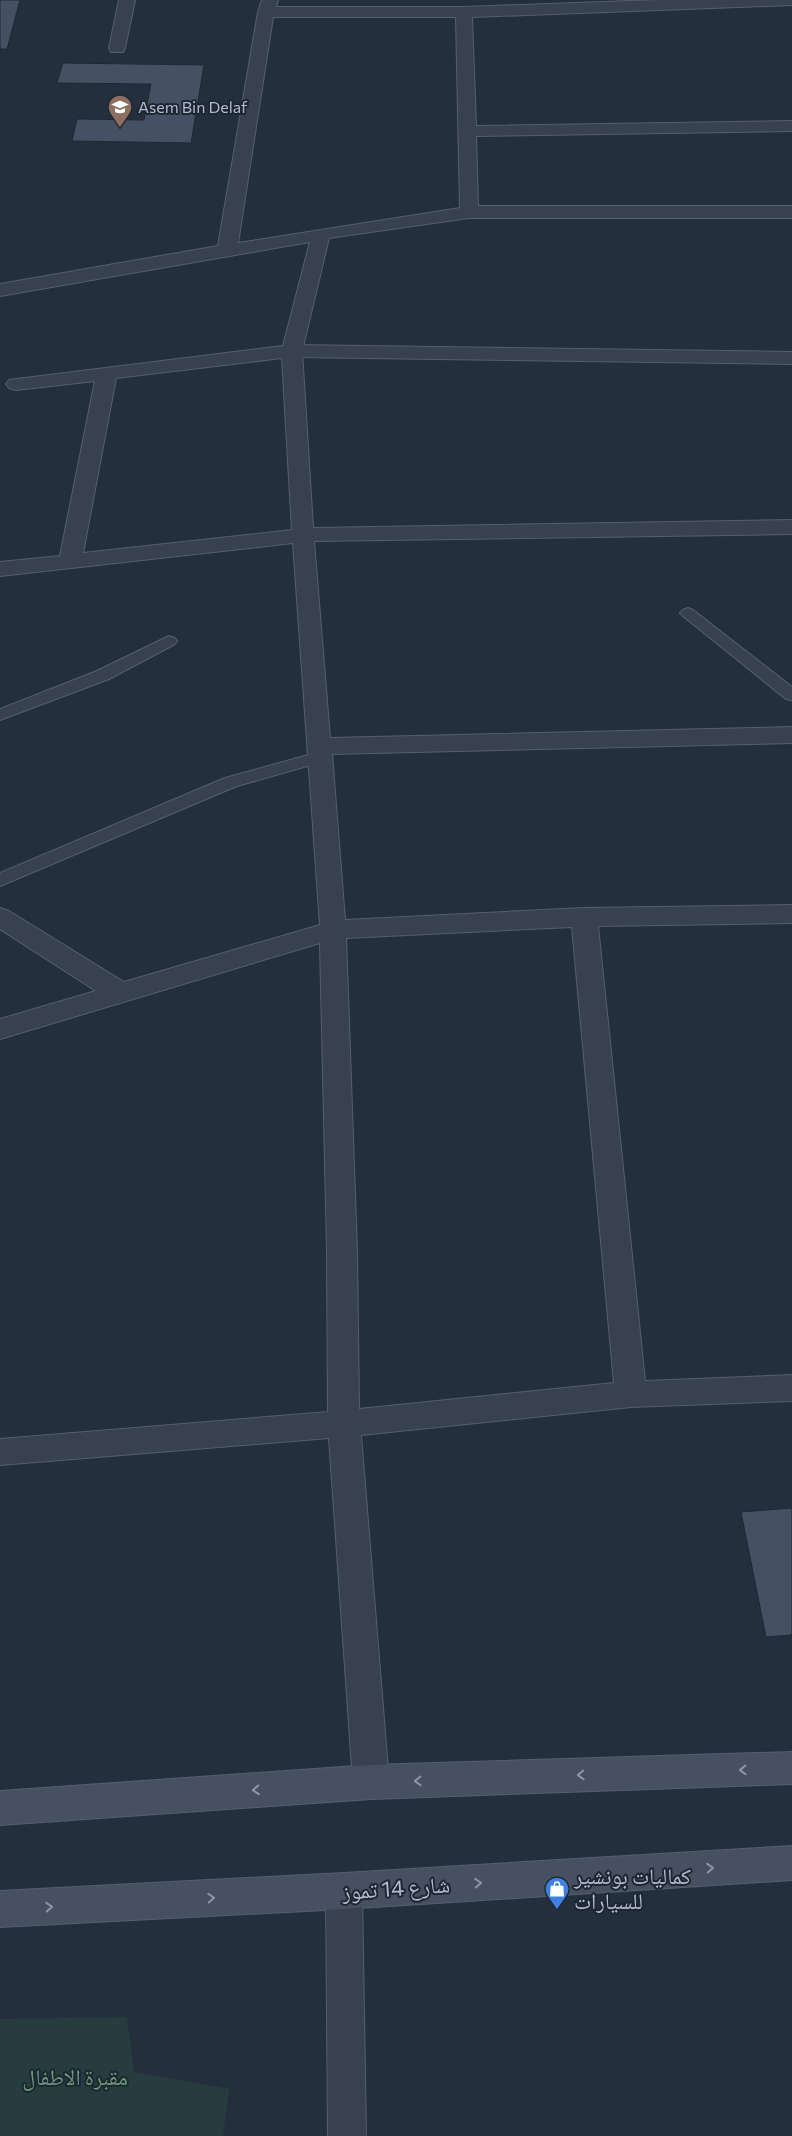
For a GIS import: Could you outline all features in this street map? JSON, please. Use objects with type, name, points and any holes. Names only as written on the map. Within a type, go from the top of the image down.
[{"type":"main road","points":[[0,1808],[371,1782],[792,1768]]},
{"type":"main road","name":"شارع 14 تموز","points":[[0,1909],[344,1892],[792,1863]]},
{"type":"street","points":[[116,48],[127,0]]},
{"type":"street","points":[[227,251],[268,6],[464,12],[792,0]]},
{"type":"street","points":[[464,12],[469,212]]},
{"type":"street","points":[[466,131],[792,126]]},
{"type":"street","points":[[0,290],[322,234],[469,212],[792,212]]},
{"type":"street","points":[[322,234],[292,350],[303,535],[332,930],[342,1251],[344,1424],[371,1782]]},
{"type":"street","points":[[16,384],[292,350],[792,358]]},
{"type":"street","points":[[70,562],[107,373]]},
{"type":"street","points":[[0,569],[303,535],[792,528]]},
{"type":"street","points":[[319,751],[792,735]]},
{"type":"street","points":[[0,1030],[332,930],[584,917],[792,914]]},
{"type":"street","points":[[0,917],[122,994]]},
{"type":"street","points":[[584,917],[631,1394]]},
{"type":"street","points":[[0,1452],[344,1424],[631,1394],[792,1388]]},
{"type":"street","points":[[344,1892],[347,2136]]},
{"type":"lane","points":[[688,613],[792,694]]},
{"type":"lane","points":[[0,715],[103,675],[169,641]]},
{"type":"lane","points":[[0,880],[231,782],[319,751]]},
{"type":"green space","name":"مقبرة الاطفال","points":[[127,2017],[134,2072],[229,2089],[223,2136],[0,2136],[0,2019]]},
{"type":"building","points":[[0,0],[20,0],[7,49],[0,49]]},
{"type":"building","points":[[63,63],[204,65],[191,143],[72,141],[77,119],[144,120],[151,84],[57,83]]},
{"type":"building","points":[[792,1508],[792,1635],[766,1637],[741,1512]]},
{"type":"place","name":"Asem Bin Delaf","points":[[120,128]]},
{"type":"place","name":"كماليات بونشير للسيارات","points":[[557,1910]]}]
